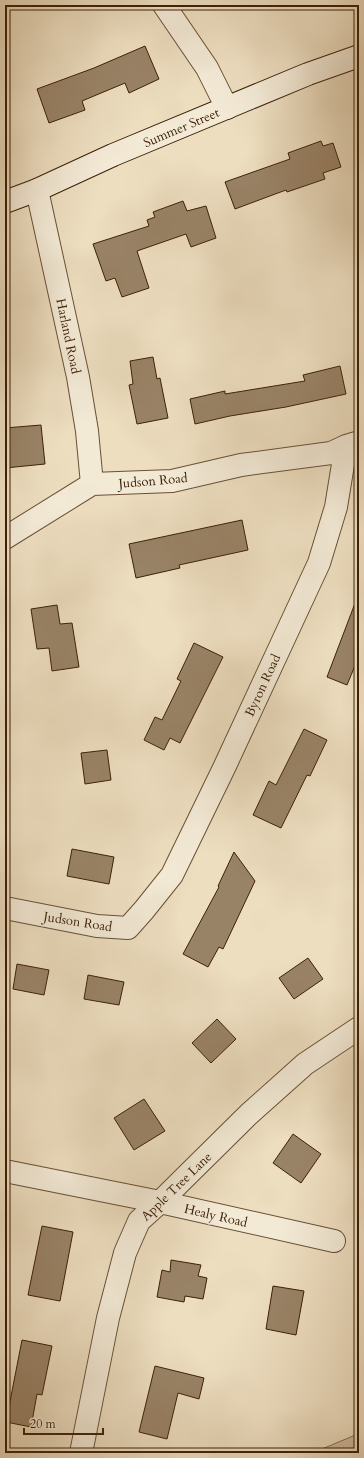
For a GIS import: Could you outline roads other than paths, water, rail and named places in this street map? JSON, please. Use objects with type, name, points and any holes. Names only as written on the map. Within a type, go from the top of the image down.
[{"type":"street","points":[[164,5],[207,68],[227,108]]},
{"type":"street","name":"Summer Street","points":[[5,202],[37,190],[113,155],[308,74],[359,56]]},
{"type":"street","name":"Harland Road","points":[[37,190],[78,377],[87,431],[92,484]]},
{"type":"street","name":"Judson Road","points":[[5,538],[92,484],[172,480],[241,465],[332,453],[352,444]]},
{"type":"street","name":"Byron Road","points":[[144,910],[172,875],[224,768],[318,563],[336,506],[352,444]]},
{"type":"street","name":"Judson Road","points":[[5,908],[97,926],[128,928],[144,910]]},
{"type":"street","name":"Apple Tree Lane","points":[[80,1453],[108,1318],[125,1253],[139,1221],[249,1114],[306,1064],[359,1028]]},
{"type":"street","name":"Healy Road","points":[[5,1170],[160,1202],[334,1241]]}]
